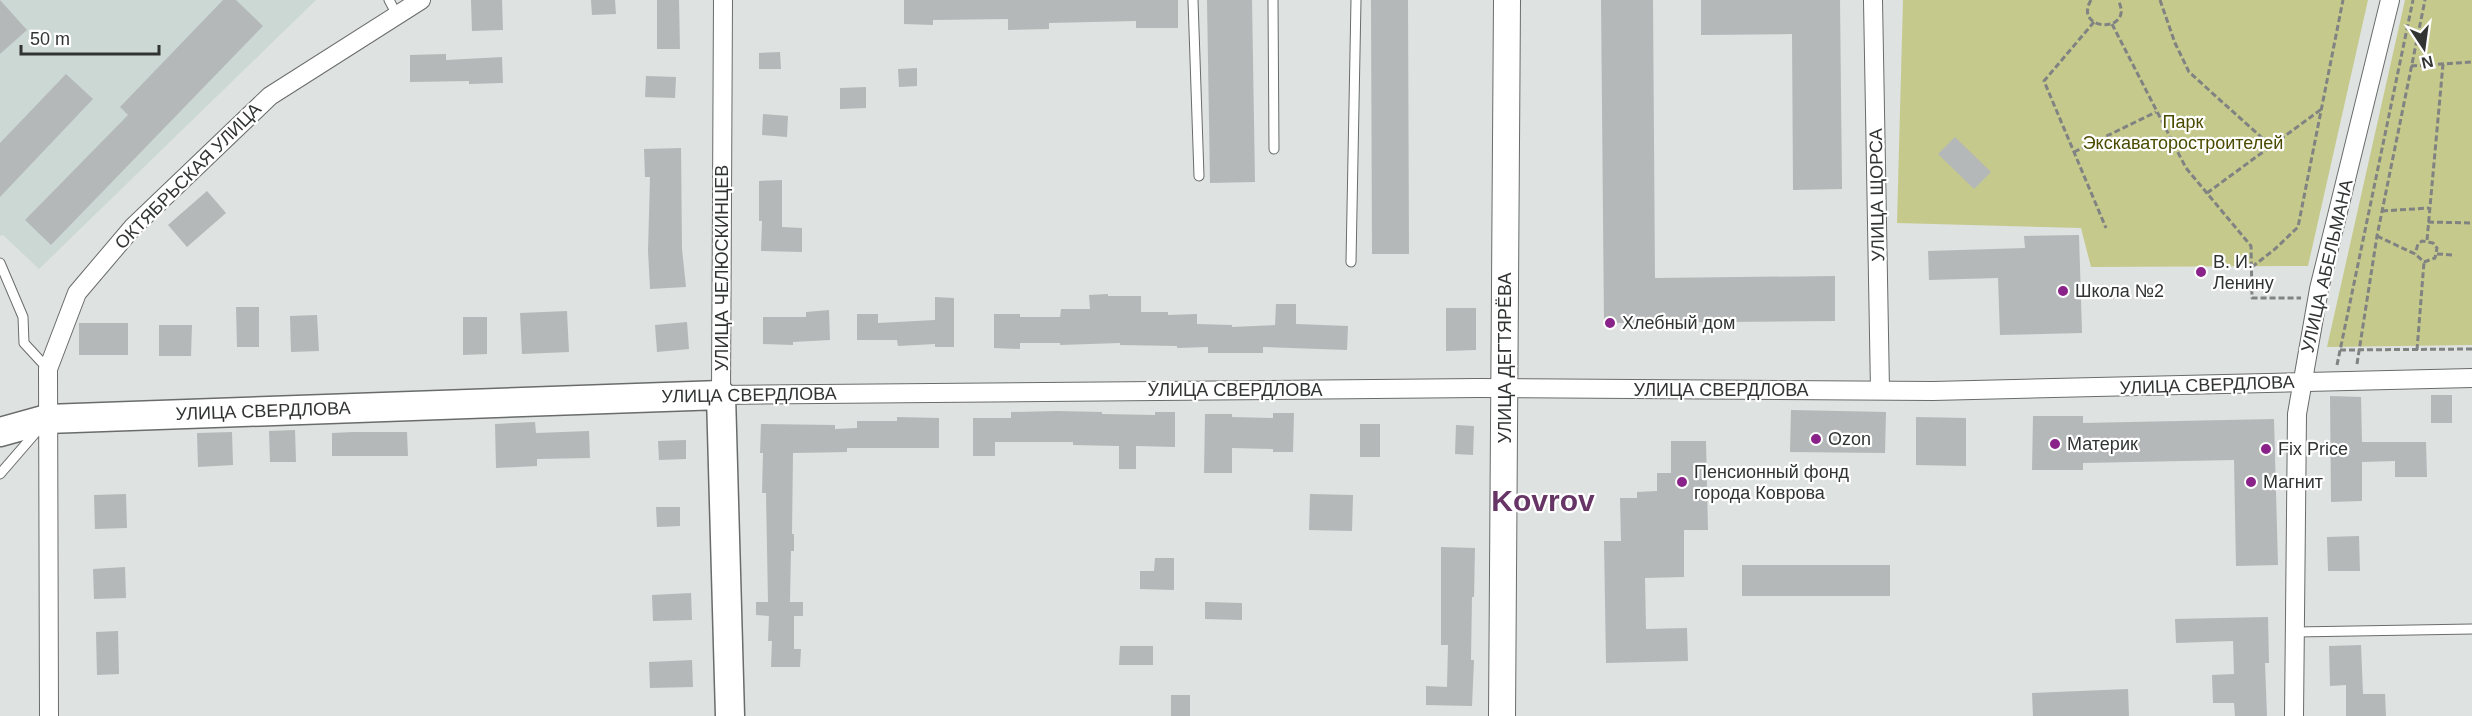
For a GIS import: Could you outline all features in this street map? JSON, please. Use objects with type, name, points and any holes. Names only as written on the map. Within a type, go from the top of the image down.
[{"type":"main road","name":"УЛИЦА ДЕГТЯРЁВА","points":[[1502,716],[1507,0]]},
{"type":"main road","name":"УЛИЦА СВЕРДЛОВА","points":[[0,432],[47,419],[721,395]]},
{"type":"main road","name":"УЛИЦА ЧЕЛЮСКИНЦЕВ","points":[[721,395],[730,716]]},
{"type":"street","name":"ОКТЯБРЬСКАЯ УЛИЦА","points":[[48,716],[48,369],[77,292],[133,227],[270,96],[393,8],[421,0]]},
{"type":"street","name":"УЛИЦА ЧЕЛЮСКИНЦЕВ","points":[[721,395],[723,0]]},
{"type":"street","name":"УЛИЦА ЩОРСА","points":[[1874,0],[1880,390]]},
{"type":"street","name":"УЛИЦА АБЕЛЬМАНА","points":[[2294,716],[2295,441],[2302,382],[2319,289],[2390,0]]},
{"type":"street","name":"УЛИЦА СВЕРДЛОВА","points":[[721,395],[1505,389],[2059,389],[2472,378]]},
{"type":"lane","points":[[1193,0],[1199,176]]},
{"type":"lane","points":[[1273,0],[1274,149]]},
{"type":"lane","points":[[1351,262],[1356,0]]},
{"type":"lane","points":[[0,263],[23,317],[24,344],[48,369]]},
{"type":"lane","points":[[0,474],[47,419]]},
{"type":"lane","points":[[2296,632],[2472,629]]},
{"type":"path","points":[[2091,0],[2088,11],[2094,22],[2099,25],[2112,24],[2120,15],[2120,1]]},
{"type":"path","points":[[2160,0],[2175,43],[2189,72],[2271,146]]},
{"type":"path","points":[[2252,267],[2298,227],[2343,0]]},
{"type":"path","points":[[2334,381],[2414,0]]},
{"type":"path","points":[[2355,382],[2377,236],[2425,0]]},
{"type":"path","points":[[2094,22],[2044,81],[2106,228]]},
{"type":"path","points":[[2112,24],[2186,168],[2251,246],[2252,298],[2309,298]]},
{"type":"path","points":[[2411,66],[2472,62]]},
{"type":"path","points":[[2427,240],[2443,64]]},
{"type":"path","points":[[2206,193],[2323,108]]},
{"type":"path","points":[[2074,152],[2156,112]]},
{"type":"path","points":[[2382,211],[2429,208]]},
{"type":"path","points":[[2428,222],[2472,223]]},
{"type":"path","points":[[2377,236],[2415,254],[2424,262],[2432,261],[2437,254],[2437,248],[2427,240]]},
{"type":"path","points":[[2415,254],[2418,244],[2427,240]]},
{"type":"path","points":[[2437,254],[2454,255]]},
{"type":"path","points":[[2418,350],[2424,262]]},
{"type":"path","points":[[2340,350],[2472,349]]},
{"type":"shaded area","points":[[0,0],[316,0],[39,269],[3,235],[0,236]]},
{"type":"green space","name":"Парк Экскаваторостроителей","points":[[1903,0],[2368,0],[2308,266],[2091,267],[2081,228],[1897,223]]},
{"type":"green space","points":[[2405,0],[2472,0],[2472,345],[2327,347]]},
{"type":"building","points":[[0,0],[27,30],[0,54]]},
{"type":"building","points":[[223,0],[236,0],[263,26],[51,245],[25,220],[128,115],[120,107]]},
{"type":"building","points":[[471,0],[502,0],[503,30],[472,31]]},
{"type":"building","points":[[591,0],[615,0],[616,14],[592,15]]},
{"type":"building","points":[[657,0],[679,0],[680,49],[657,49]]},
{"type":"building","points":[[904,0],[1178,0],[1178,28],[1136,28],[1136,21],[1049,23],[1049,29],[1008,30],[1008,19],[933,20],[933,25],[904,24]]},
{"type":"building","points":[[1207,0],[1252,0],[1255,182],[1210,183]]},
{"type":"building","points":[[1371,0],[1408,0],[1409,254],[1372,254]]},
{"type":"building","points":[[1601,0],[1653,0],[1655,278],[1835,276],[1835,321],[1604,323]]},
{"type":"building","points":[[1701,0],[1840,0],[1842,189],[1793,190],[1792,34],[1701,35]]},
{"type":"building","points":[[780,52],[781,69],[759,69],[759,53]]},
{"type":"building","points":[[446,54],[446,60],[502,57],[503,83],[410,82],[410,55]]},
{"type":"building","points":[[917,68],[917,86],[899,87],[898,69]]},
{"type":"building","points":[[66,74],[93,99],[0,197],[0,143]]},
{"type":"building","points":[[646,76],[676,77],[675,98],[645,97]]},
{"type":"building","points":[[866,87],[866,108],[840,109],[840,88]]},
{"type":"building","points":[[763,114],[788,116],[787,137],[762,135]]},
{"type":"building","points":[[1955,137],[1991,172],[1974,189],[1938,154]]},
{"type":"building","points":[[681,148],[682,249],[686,287],[650,289],[648,251],[650,177],[645,177],[644,149]]},
{"type":"building","points":[[782,180],[782,227],[802,228],[802,252],[761,251],[762,221],[759,221],[759,181]]},
{"type":"building","points":[[207,191],[226,213],[187,247],[168,225]]},
{"type":"building","name":"Школа №2","points":[[2079,235],[2082,333],[2000,335],[1998,278],[1929,280],[1928,251],[2025,248],[2024,236]]},
{"type":"building","points":[[1108,294],[1108,296],[1141,296],[1141,312],[1168,312],[1168,315],[1197,314],[1197,324],[1232,325],[1232,327],[1275,325],[1276,304],[1296,304],[1296,324],[1348,326],[1347,350],[1263,347],[1263,353],[1208,353],[1208,347],[1177,348],[1177,346],[1120,345],[1120,343],[1060,345],[1060,343],[1020,343],[1020,349],[994,348],[994,314],[1020,314],[1020,317],[1060,317],[1061,309],[1090,309],[1089,295]]},
{"type":"building","points":[[935,297],[954,298],[954,347],[935,347],[935,344],[898,346],[897,340],[857,340],[857,314],[878,314],[878,323],[935,320]]},
{"type":"building","points":[[236,307],[259,307],[259,347],[237,347]]},
{"type":"building","points":[[1446,308],[1476,308],[1476,350],[1446,351]]},
{"type":"building","points":[[829,310],[830,340],[793,342],[793,345],[763,344],[763,317],[806,317],[806,312]]},
{"type":"building","points":[[567,311],[569,352],[522,354],[520,313]]},
{"type":"building","points":[[317,315],[319,351],[291,352],[290,316]]},
{"type":"building","points":[[463,317],[487,317],[487,354],[463,355]]},
{"type":"building","points":[[687,322],[689,349],[657,352],[655,325]]},
{"type":"building","points":[[79,323],[128,323],[128,355],[79,355]]},
{"type":"building","points":[[159,325],[192,325],[191,356],[159,356]]},
{"type":"building","points":[[2431,395],[2452,395],[2452,423],[2431,423]]},
{"type":"building","points":[[2330,396],[2361,397],[2362,442],[2426,442],[2427,477],[2395,477],[2395,461],[2362,462],[2362,501],[2331,502]]},
{"type":"building","points":[[1791,410],[1886,412],[1885,453],[1790,452]]},
{"type":"building","points":[[1057,411],[1155,415],[1155,412],[1175,412],[1175,447],[1136,446],[1136,469],[1119,469],[1119,446],[1073,445],[1073,442],[995,442],[995,456],[973,456],[973,418],[1011,418],[1011,412]]},
{"type":"building","points":[[1273,413],[1294,413],[1293,452],[1232,448],[1232,473],[1204,473],[1205,414],[1273,418]]},
{"type":"building","points":[[2033,416],[2083,416],[2083,423],[2274,419],[2278,565],[2236,566],[2234,460],[2083,463],[2083,470],[2032,470]]},
{"type":"building","points":[[897,417],[939,418],[939,448],[847,448],[847,452],[793,453],[792,534],[794,534],[794,551],[791,551],[790,602],[803,602],[803,616],[794,616],[794,649],[801,649],[800,667],[771,667],[772,641],[768,641],[769,616],[756,615],[756,602],[768,602],[766,493],[762,493],[761,424],[835,425],[835,429],[857,428],[857,421],[897,421]]},
{"type":"building","points":[[1916,417],[1966,418],[1966,466],[1916,465]]},
{"type":"building","points":[[535,422],[536,433],[589,431],[590,458],[537,459],[537,466],[496,468],[495,424]]},
{"type":"building","points":[[1360,424],[1380,424],[1380,457],[1360,457]]},
{"type":"building","points":[[1456,425],[1474,426],[1473,455],[1455,454]]},
{"type":"building","points":[[295,430],[296,462],[270,462],[269,431]]},
{"type":"building","points":[[232,432],[233,465],[198,467],[197,433]]},
{"type":"building","points":[[407,432],[408,456],[332,456],[332,433]]},
{"type":"building","points":[[686,440],[686,459],[659,460],[658,441]]},
{"type":"building","points":[[1671,441],[1706,441],[1708,530],[1684,530],[1684,577],[1645,578],[1646,629],[1687,628],[1688,661],[1606,663],[1604,541],[1621,541],[1620,498],[1637,498],[1637,492],[1657,491],[1657,473],[1671,473]]},
{"type":"building","points":[[126,494],[127,528],[95,529],[94,495]]},
{"type":"building","points":[[1310,494],[1353,495],[1352,531],[1309,530]]},
{"type":"building","points":[[656,507],[680,507],[680,526],[657,527]]},
{"type":"building","points":[[2359,536],[2360,571],[2328,571],[2327,537]]},
{"type":"building","points":[[1441,547],[1475,548],[1474,597],[1472,597],[1471,660],[1474,660],[1472,706],[1426,705],[1426,686],[1447,687],[1448,645],[1441,645]]},
{"type":"building","points":[[1155,558],[1174,558],[1174,590],[1140,589],[1140,571],[1154,571]]},
{"type":"building","points":[[1742,565],[1890,565],[1890,596],[1742,596]]},
{"type":"building","points":[[125,567],[126,598],[94,599],[93,569]]},
{"type":"building","points":[[691,593],[692,620],[653,621],[652,595]]},
{"type":"building","points":[[1205,602],[1242,603],[1242,620],[1205,619]]},
{"type":"building","points":[[2268,617],[2269,663],[2265,663],[2267,716],[2235,716],[2234,703],[2213,703],[2212,675],[2234,674],[2233,641],[2176,643],[2175,619]]},
{"type":"building","points":[[118,631],[119,674],[97,675],[96,632]]},
{"type":"building","points":[[2361,645],[2363,694],[2385,694],[2386,716],[2346,716],[2346,685],[2330,686],[2329,646]]},
{"type":"building","points":[[1120,646],[1153,646],[1153,665],[1119,665]]},
{"type":"building","points":[[692,660],[693,687],[650,688],[649,662]]},
{"type":"building","points":[[2128,689],[2129,716],[2033,716],[2032,693]]},
{"type":"building","points":[[1171,695],[1190,695],[1190,716],[1171,716]]},
{"type":"place","name":"В. И. Ленину","points":[[2201,272]]},
{"type":"place","name":"Школа №2","points":[[2063,291]]},
{"type":"place","name":"Хлебный дом","points":[[1610,323]]},
{"type":"place","name":"Ozon","points":[[1816,439]]},
{"type":"place","name":"Материк","points":[[2055,444]]},
{"type":"place","name":"Fix Price","points":[[2266,449]]},
{"type":"place","name":"Пенсионный фонд города Коврова","points":[[1682,482]]},
{"type":"place","name":"Магнит","points":[[2251,482]]},
{"type":"district","name":"Kovrov","points":[[1543,501]]}]
